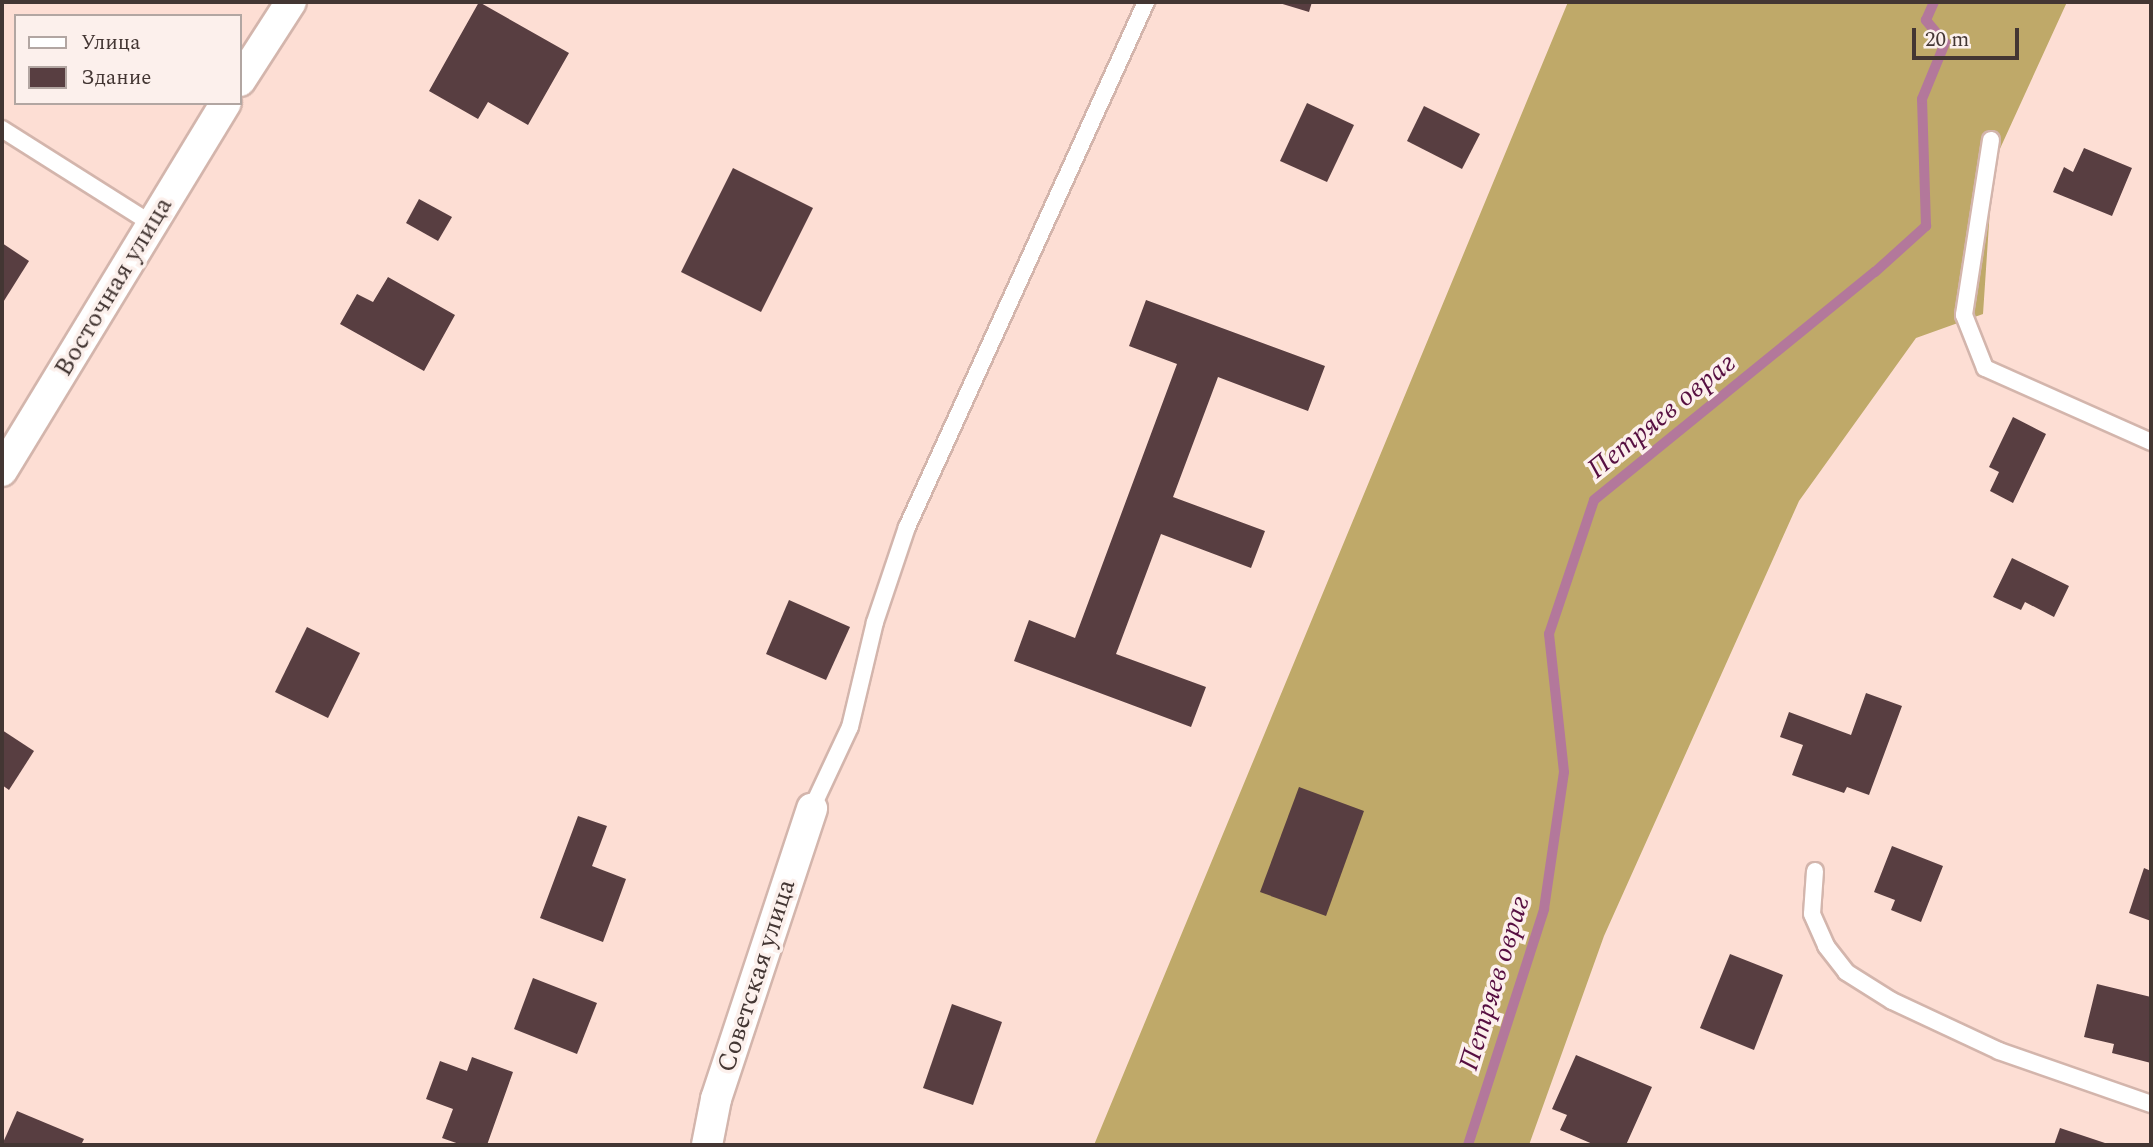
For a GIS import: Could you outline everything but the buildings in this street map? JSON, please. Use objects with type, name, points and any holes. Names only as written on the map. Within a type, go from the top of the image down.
[{"type":"street","points":[[242,78],[291,2]]},
{"type":"street","name":"Восточная улица","points":[[2,471],[225,105]]},
{"type":"street","name":"Советская улица","points":[[707,1145],[716,1099],[812,808]]},
{"type":"lane","points":[[812,808],[850,727],[875,622],[906,527],[1146,2]]},
{"type":"lane","points":[[2,129],[152,224]]},
{"type":"lane","points":[[1991,140],[1964,315],[1985,368],[2151,442]]},
{"type":"lane","points":[[1815,871],[1812,914],[1826,946],[1846,972],[1892,1001],[2000,1051],[2151,1104]]},
{"type":"shaded area","points":[[1568,2],[2067,2],[1993,164],[1983,314],[1916,338],[1799,501],[1604,936],[1529,1145],[1094,1145]]},
{"type":"waterway","name":"Петряев овраг","points":[[1468,1145],[1544,909],[1564,772],[1549,634],[1594,500],[1875,272],[1926,226],[1922,99],[1945,43],[1926,20],[1934,2]]}]
